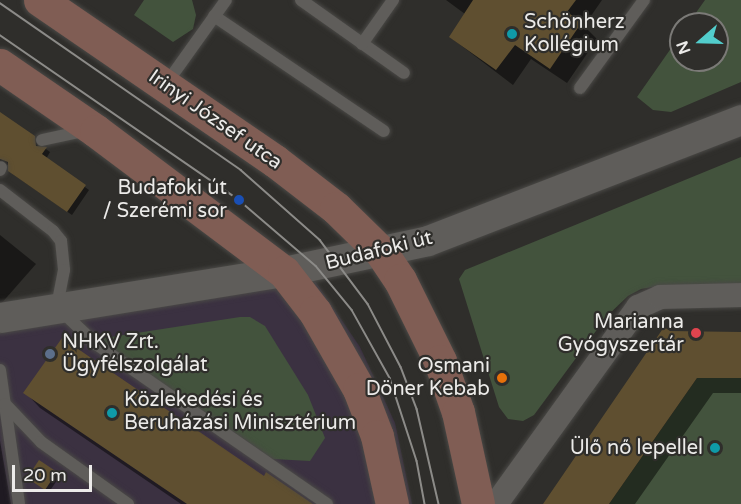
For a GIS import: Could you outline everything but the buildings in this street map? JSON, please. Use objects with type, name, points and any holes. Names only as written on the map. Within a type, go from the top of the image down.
[{"type":"main road","name":"Irinyi József utca","points":[[40,0],[166,85],[336,208],[381,252],[400,280],[440,360],[458,412],[478,504]]},
{"type":"main road","points":[[0,65],[96,131],[284,272],[315,312],[359,389],[377,436],[392,504]]},
{"type":"street","name":"Budafoki út","points":[[0,318],[284,272],[428,241],[741,120]]},
{"type":"street","points":[[496,504],[628,318],[646,300],[741,295]]},
{"type":"lane","points":[[301,0],[404,73]]},
{"type":"lane","points":[[362,44],[393,0]]},
{"type":"lane","points":[[579,87],[644,0]]},
{"type":"lane","points":[[166,85],[222,1]]},
{"type":"lane","points":[[214,16],[384,131]]},
{"type":"lane","points":[[42,140],[71,132],[96,131]]},
{"type":"lane","points":[[0,190],[53,231],[61,241],[64,270],[57,308],[96,344],[327,504]]},
{"type":"lane","points":[[0,370],[19,504]]},
{"type":"lane","points":[[3,400],[41,442],[128,504]]},
{"type":"shaded area","points":[[302,262],[360,347],[395,423],[412,504],[0,504],[0,312]]},
{"type":"green space","points":[[144,0],[192,0],[196,15],[193,29],[173,42],[134,15]]},
{"type":"green space","points":[[705,0],[741,0],[741,82],[671,112],[653,110],[637,97],[669,51],[669,72],[729,72],[729,12],[696,12]]},
{"type":"green space","points":[[741,157],[741,283],[659,286],[641,289],[628,296],[607,316],[534,415],[523,421],[508,419],[499,407],[459,279],[465,270]]},
{"type":"green space","points":[[250,317],[265,326],[308,395],[325,438],[310,461],[273,459],[104,343],[104,338]]},
{"type":"green space","points":[[697,378],[741,378],[741,504],[609,504]]},
{"type":"tram line","points":[[0,3],[241,170],[320,240],[368,304],[401,367],[417,409],[439,504]]},
{"type":"tram line","points":[[0,35],[239,200],[316,266],[352,310],[390,378],[417,461],[425,504]]},
{"type":"place","name":"Schönherz Kollégium","points":[[512,34]]},
{"type":"place","name":"Budafoki út / Szerémi sor","points":[[239,200]]},
{"type":"place","name":"Marianna Gyógyszertár","points":[[696,333]]},
{"type":"place","name":"NHKV Zrt. Ügyfélszolgálat","points":[[50,354]]},
{"type":"place","name":"Osmani Döner Kebab","points":[[502,378]]},
{"type":"place","name":"Közlekedési és Beruházási Minisztérium","points":[[112,413]]},
{"type":"place","name":"Ülő nő lepellel","points":[[715,448]]}]
